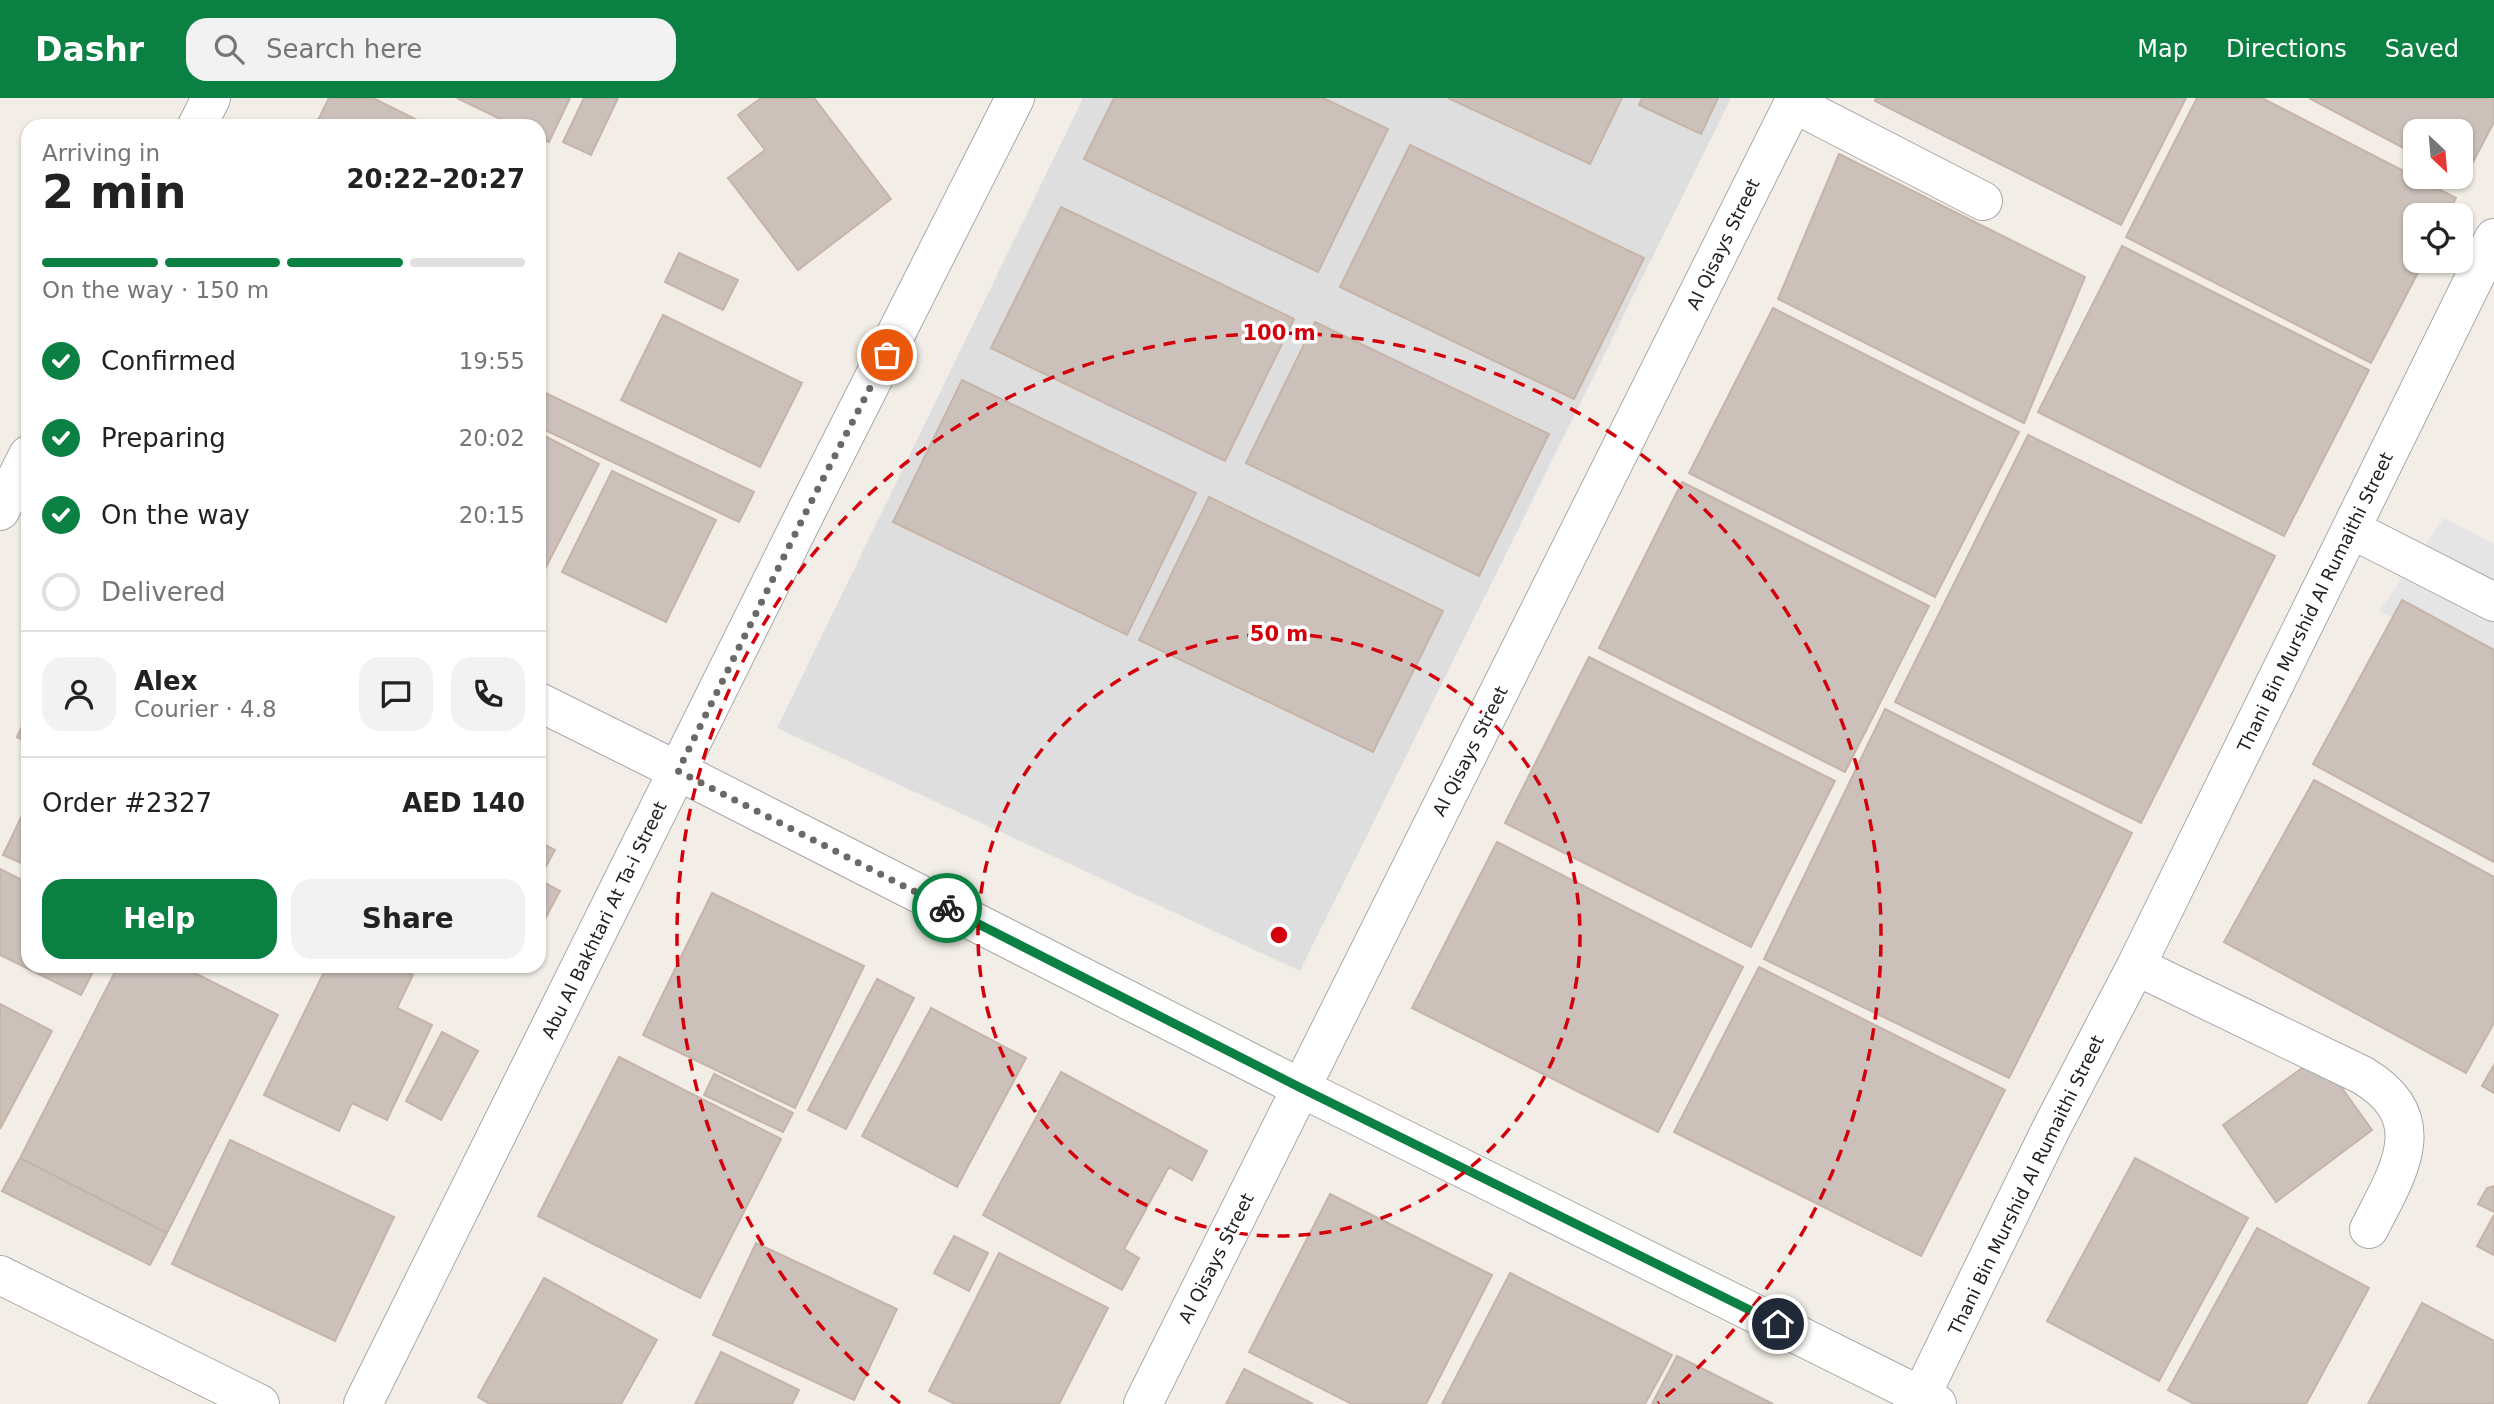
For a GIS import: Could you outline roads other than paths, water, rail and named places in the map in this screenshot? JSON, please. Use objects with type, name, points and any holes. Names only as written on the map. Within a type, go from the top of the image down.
[{"type":"street","points":[[200,119],[211,98]]},
{"type":"street","name":"Abu Al Bakhtari At Ta-i Street","points":[[363,1404],[1015,98]]},
{"type":"street","points":[[1795,101],[1983,201]]},
{"type":"street","name":"Al Qisays Street","points":[[1143,1404],[1795,101]]},
{"type":"street","name":"Thani Bin Murshid Al Rumaithi Street","points":[[1925,1401],[2051,1129],[2136,966],[2494,238]]},
{"type":"street","points":[[0,438],[21,449]]},
{"type":"street","points":[[0,511],[21,468]]},
{"type":"street","points":[[2351,529],[2494,602]]},
{"type":"street","points":[[546,705],[1925,1401]]},
{"type":"street","points":[[2136,966],[2362,1075],[2379,1085],[2392,1099],[2401,1116],[2405,1135],[2404,1154],[2398,1172],[2369,1229]]},
{"type":"street","points":[[0,1275],[260,1404]]}]
